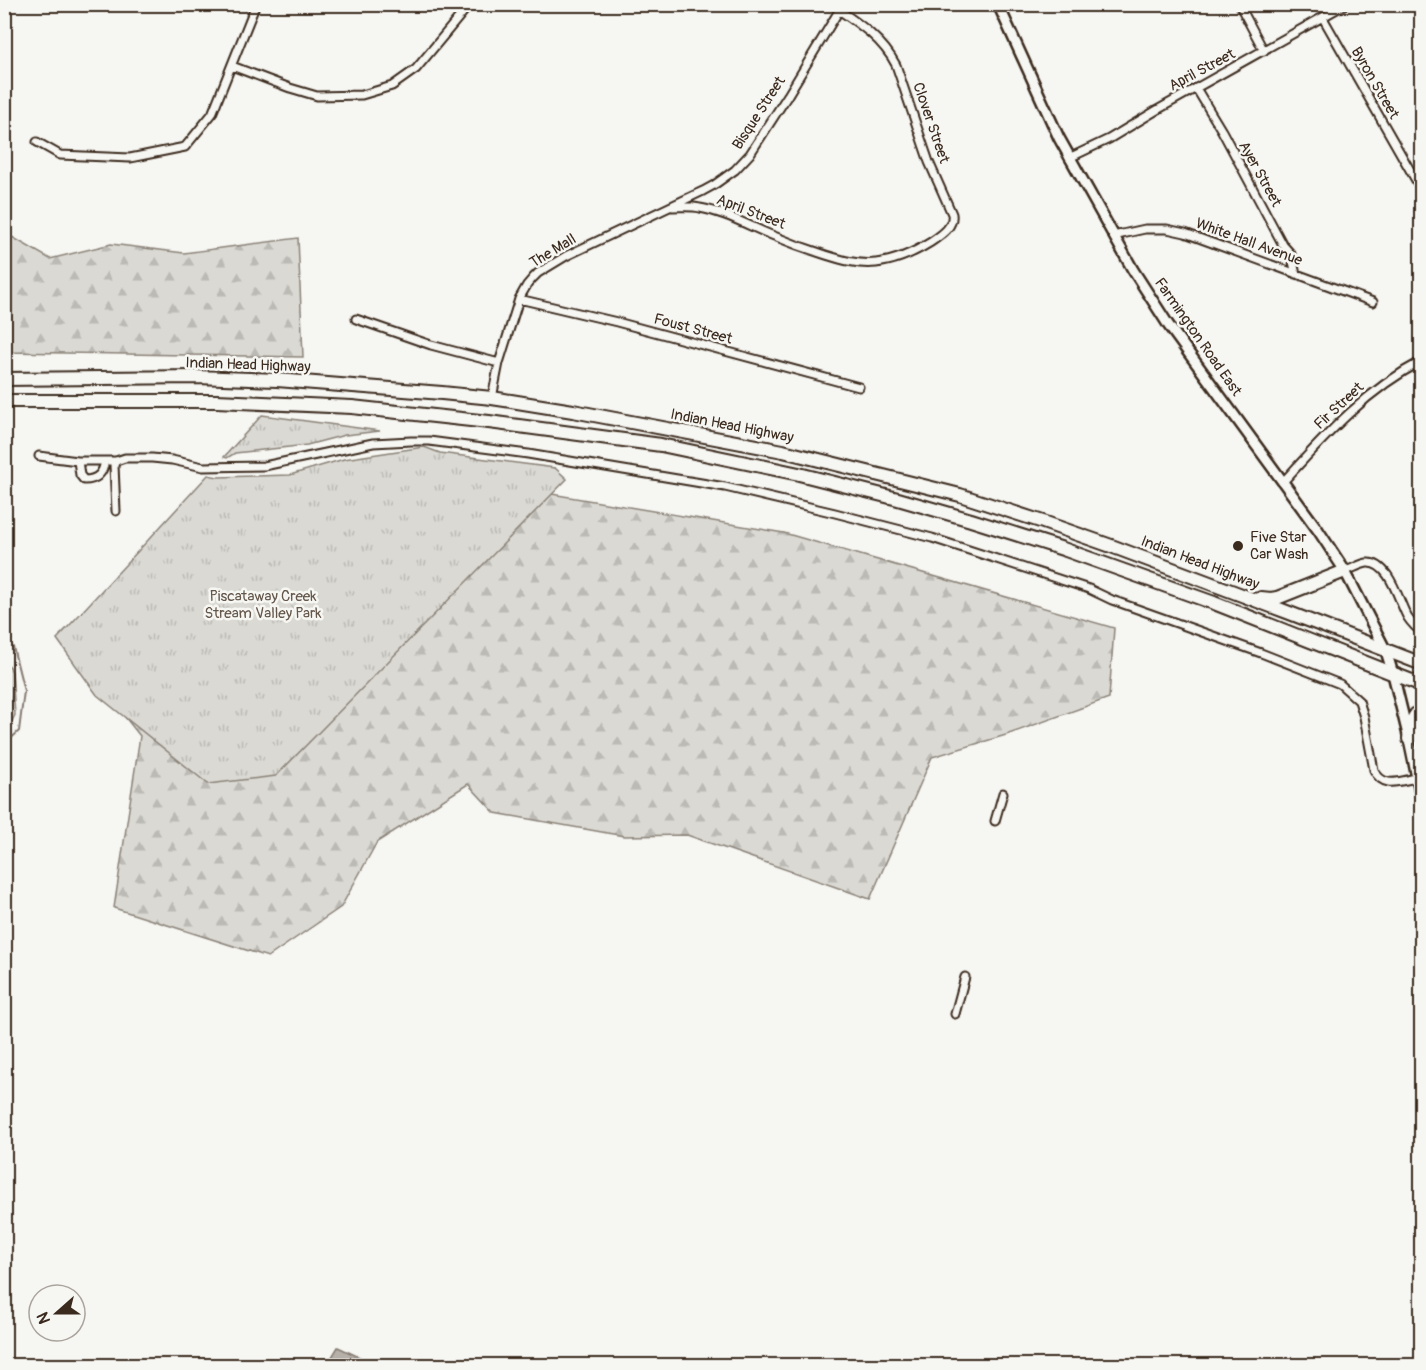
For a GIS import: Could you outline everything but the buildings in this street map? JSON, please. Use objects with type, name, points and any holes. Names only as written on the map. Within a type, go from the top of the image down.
[{"type":"highway","name":"Indian Head Highway","points":[[4,379],[197,377],[384,388],[492,398],[783,451],[960,495],[1043,522],[1422,664]]},
{"type":"highway","points":[[4,401],[216,400],[352,407],[662,445],[800,474],[992,526],[1214,603],[1422,685]]},
{"type":"highway","points":[[1216,586],[1271,599],[1285,596],[1345,571]]},
{"type":"highway","points":[[1409,739],[1412,718],[1422,709]]},
{"type":"main road","name":"Farmington Road East","points":[[998,4],[1044,108],[1113,237],[1169,326],[1318,530],[1345,571],[1386,651],[1409,739],[1422,802]]},
{"type":"street","points":[[37,142],[60,155],[130,158],[184,147],[212,114],[256,4]]},
{"type":"street","points":[[232,66],[317,96],[362,95],[392,86],[416,69],[470,4]]},
{"type":"street","points":[[1239,4],[1264,51]]},
{"type":"street","name":"April Street","points":[[1070,158],[1109,139],[1156,110],[1346,4]]},
{"type":"street","name":"Clover Street","points":[[841,7],[874,36],[889,53],[898,70],[929,162],[952,214],[951,224]]},
{"type":"street","name":"Bisque Street","points":[[670,207],[714,185],[735,170],[750,154],[841,7]]},
{"type":"street","name":"Byron Street","points":[[1323,18],[1422,191]]},
{"type":"street","name":"Ayer Street","points":[[1196,88],[1284,245],[1292,254],[1296,274]]},
{"type":"street","name":"April Street","points":[[670,207],[702,208],[818,252],[847,261],[868,264],[896,258],[921,247],[938,237],[951,224]]},
{"type":"street","name":"The Mall","points":[[492,398],[499,363],[519,299],[533,278],[549,266],[670,207]]},
{"type":"street","name":"White Hall Avenue","points":[[1113,237],[1145,229],[1167,229],[1201,238],[1373,302]]},
{"type":"street","name":"Foust Street","points":[[519,299],[617,322],[859,387]]},
{"type":"street","points":[[356,319],[431,345],[499,363]]},
{"type":"street","name":"Fir Street","points":[[1283,482],[1326,435],[1377,389],[1422,361]]},
{"type":"street","points":[[39,456],[78,461],[152,458],[203,467],[264,466],[373,443],[429,441],[664,476],[835,513],[932,538],[1089,590],[1340,684],[1359,700],[1377,778],[1383,782],[1416,778]]},
{"type":"street","points":[[78,461],[80,475],[84,480],[91,480],[99,476],[105,461]]},
{"type":"street","points":[[116,461],[114,465],[116,511]]},
{"type":"street","points":[[1345,571],[1370,563],[1383,569],[1392,582],[1408,618],[1422,632]]},
{"type":"street","points":[[995,821],[1003,793]]},
{"type":"street","points":[[955,1014],[965,977]]},
{"type":"green space","points":[[5,233],[50,259],[111,244],[184,253],[298,238],[303,357],[5,352]]},
{"type":"green space","points":[[262,415],[380,431],[345,435],[307,445],[235,453],[227,458],[224,457]]},
{"type":"green space","name":"Piscataway Creek Stream Valley Park","points":[[424,447],[440,453],[555,468],[567,479],[276,776],[208,784],[97,695],[57,639],[208,475],[218,477],[290,475],[344,459]]},
{"type":"green space","points":[[414,471],[784,533],[1114,628],[1109,698],[1006,735],[932,757],[870,899],[687,835],[624,836],[495,813],[468,784],[377,842],[341,907],[268,957],[114,908],[140,736],[60,635],[192,508]]},
{"type":"green space","points":[[5,661],[12,672],[15,715],[5,735]]},
{"type":"water","points":[[338,1347],[376,1365],[327,1365]]},
{"type":"waterway","points":[[4,641],[13,647],[24,691],[19,731],[4,745]]},
{"type":"place","name":"Five Star Car Wash","points":[[1238,546]]}]
